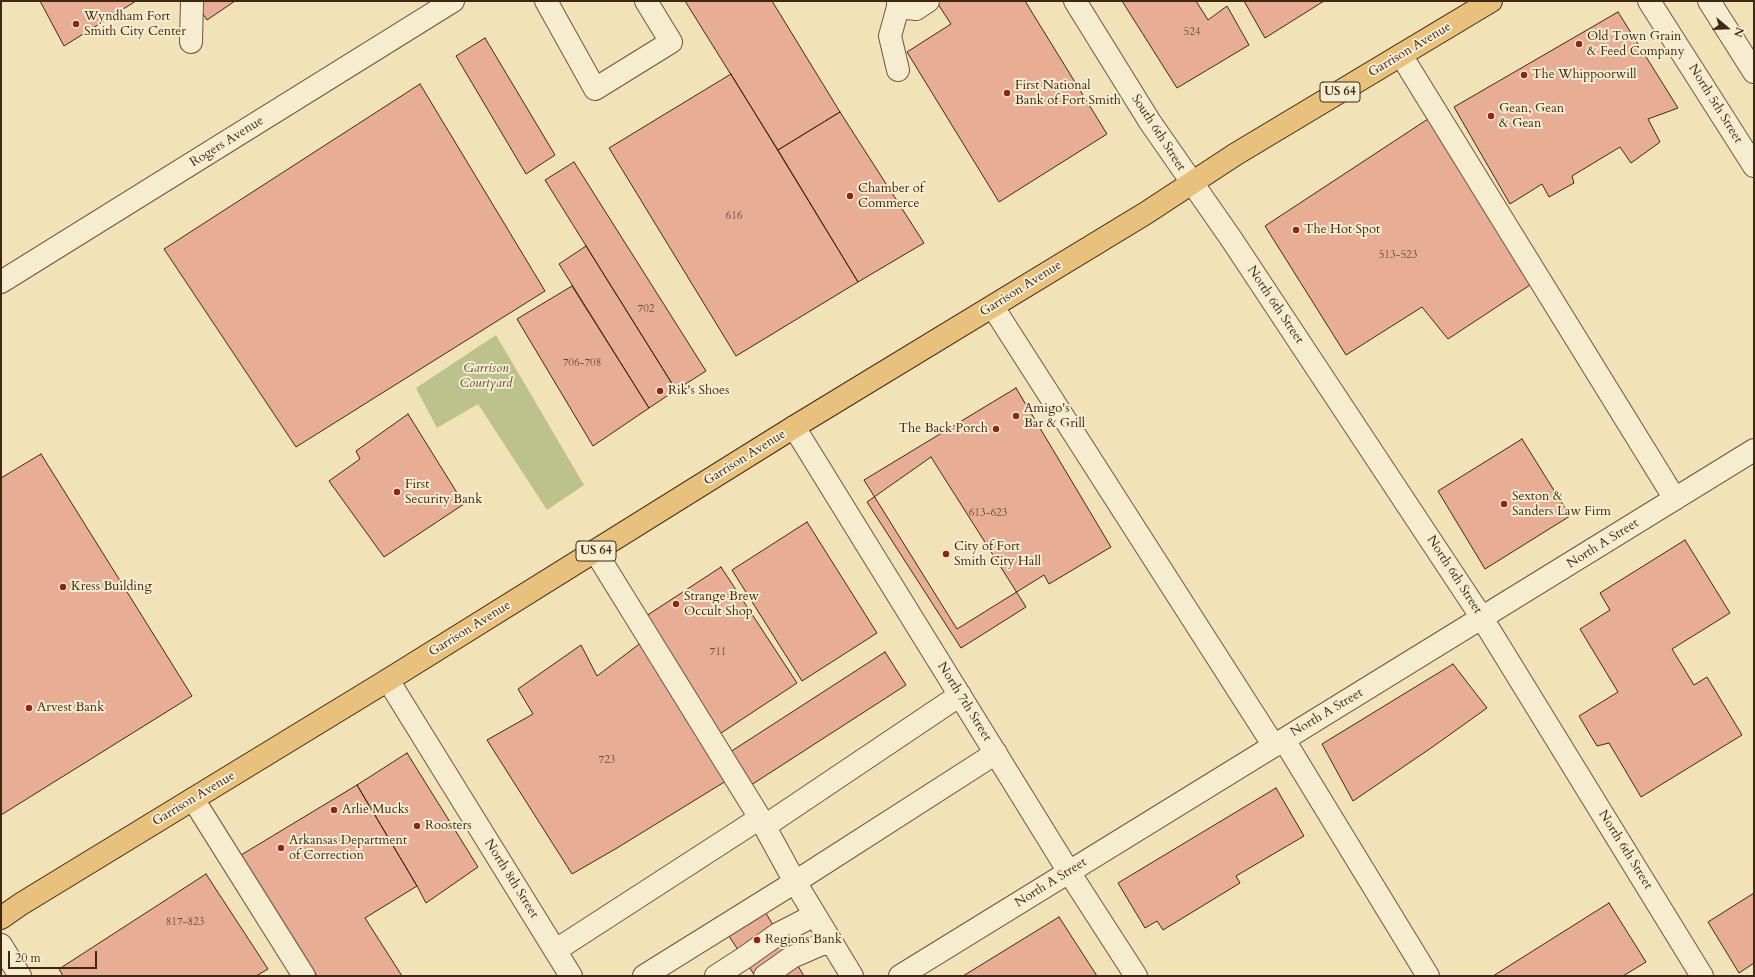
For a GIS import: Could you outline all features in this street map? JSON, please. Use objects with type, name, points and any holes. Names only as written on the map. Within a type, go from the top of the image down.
[{"type":"main road","name":"Garrison Avenue","points":[[1,918],[21,904],[388,680],[794,427],[1146,213],[1236,154],[1491,1]]},
{"type":"street","points":[[191,42],[192,1]]},
{"type":"street","name":"Rogers Avenue","points":[[1,282],[453,1]]},
{"type":"street","points":[[546,1],[595,89],[671,42],[646,1]]},
{"type":"street","points":[[898,70],[890,36],[901,3],[916,9],[928,1]]},
{"type":"street","name":"South 6th Street","points":[[1075,1],[1150,122],[1191,183]]},
{"type":"street","name":"North 5th Street","points":[[1649,1],[1748,143],[1754,166]]},
{"type":"street","points":[[1709,1],[1754,72]]},
{"type":"street","points":[[1401,56],[1675,499]]},
{"type":"street","name":"North 6th Street","points":[[1191,183],[1232,240],[1482,618],[1702,976]]},
{"type":"street","points":[[993,307],[1279,743],[1428,976]]},
{"type":"street","name":"North 7th Street","points":[[794,427],[1069,872],[1136,976]]},
{"type":"street","name":"North A Street","points":[[900,976],[1754,450]]},
{"type":"street","points":[[595,551],[762,822],[834,945]]},
{"type":"street","name":"North 8th Street","points":[[388,680],[571,976]]},
{"type":"street","points":[[556,950],[762,822],[960,695]]},
{"type":"street","points":[[644,976],[796,882],[996,753]]},
{"type":"street","points":[[193,799],[304,976]]},
{"type":"street","points":[[738,976],[810,933],[834,945]]},
{"type":"street","points":[[716,976],[778,934],[834,945]]},
{"type":"street","points":[[764,976],[792,957],[816,946],[822,944],[834,945]]},
{"type":"street","points":[[1,945],[20,976]]},
{"type":"street","points":[[790,976],[824,956],[834,945]]},
{"type":"green space","name":"Garrison Courtyard","points":[[496,335],[584,485],[547,510],[478,404],[437,428],[416,388]]},
{"type":"building","name":"Wyndham Fort Smith City Center","points":[[40,1],[136,1],[64,46]]},
{"type":"building","name":"Wyndham Fort Smith City Center","points":[[194,1],[235,1],[207,20]]},
{"type":"building","points":[[685,1],[772,1],[840,112],[778,150]]},
{"type":"building","name":"First National Bank of Fort Smith","points":[[936,1],[1025,1],[1107,134],[999,202],[907,52],[951,24]]},
{"type":"building","points":[[1122,1],[1196,1],[1208,20],[1227,6],[1249,45],[1177,88]]},
{"type":"building","points":[[1244,1],[1324,1],[1265,38]]},
{"type":"building","points":[[1618,12],[1678,108],[1648,119],[1660,142],[1631,163],[1620,147],[1572,176],[1574,183],[1549,197],[1542,184],[1510,204],[1454,107]]},
{"type":"building","points":[[485,38],[555,155],[526,174],[456,56]]},
{"type":"building","points":[[731,74],[858,282],[736,356],[609,148]]},
{"type":"building","points":[[420,84],[545,291],[296,447],[164,249]]},
{"type":"building","name":"Chamber of Commerce","points":[[840,112],[924,243],[858,282],[778,150]]},
{"type":"building","points":[[1431,117],[1530,285],[1448,339],[1422,307],[1346,355],[1265,226]]},
{"type":"building","points":[[574,162],[706,371],[676,390],[545,180]]},
{"type":"building","points":[[586,246],[676,390],[649,408],[559,264]]},
{"type":"building","points":[[572,286],[649,408],[593,446],[517,319]]},
{"type":"building","points":[[1016,388],[1111,547],[1049,584],[1044,575],[957,629],[864,480]]},
{"type":"building","name":"First Security Bank","points":[[408,414],[464,504],[384,557],[329,481],[360,459],[356,451]]},
{"type":"building","name":"Sexton & Sanders Law Firm","points":[[1522,439],[1570,516],[1485,569],[1438,491]]},
{"type":"building","name":"Kress Building","points":[[41,454],[192,696],[1,815],[1,478]]},
{"type":"building","name":"City of Fort Smith City Hall","points":[[931,457],[1026,607],[961,648],[867,502]]},
{"type":"building","points":[[807,522],[877,633],[802,681],[732,570]]},
{"type":"building","points":[[1685,540],[1730,613],[1672,649],[1694,685],[1707,677],[1742,735],[1641,797],[1609,743],[1597,746],[1579,716],[1618,692],[1580,629],[1610,610],[1600,593]]},
{"type":"building","points":[[721,567],[797,683],[715,737],[640,620]]},
{"type":"building","points":[[642,642],[726,781],[572,874],[487,740],[533,714],[518,689],[581,645],[597,676]]},
{"type":"building","points":[[885,652],[906,685],[748,787],[727,754]]},
{"type":"building","points":[[1453,664],[1487,708],[1353,801],[1322,744]]},
{"type":"building","name":"Roosters","points":[[407,753],[478,867],[426,903],[357,785]]},
{"type":"building","points":[[357,785],[417,886],[365,918],[402,976],[317,976],[241,855]]},
{"type":"building","points":[[1276,788],[1304,836],[1236,876],[1240,883],[1163,930],[1157,921],[1145,928],[1118,883]]},
{"type":"building","points":[[206,874],[268,969],[256,976],[63,976],[59,969]]},
{"type":"building","points":[[1754,893],[1754,963],[1739,973],[1708,922]]},
{"type":"building","points":[[1609,903],[1646,962],[1623,976],[1493,976]]},
{"type":"building","name":"Regions Bank","points":[[764,910],[804,976],[755,976],[727,933]]},
{"type":"building","points":[[1059,917],[1097,976],[963,976]]},
{"type":"place","name":"Wyndham Fort Smith City Center","points":[[76,24]]},
{"type":"place","name":"Old Town Grain & Feed Company","points":[[1579,44]]},
{"type":"place","name":"The Whippoorwill","points":[[1524,75]]},
{"type":"place","name":"First National Bank of Fort Smith","points":[[1007,93]]},
{"type":"place","name":"Gean, Gean & Gean","points":[[1491,116]]},
{"type":"place","name":"Chamber of Commerce","points":[[850,196]]},
{"type":"place","name":"The Hot Spot","points":[[1296,230]]},
{"type":"place","name":"Rik's Shoes","points":[[660,391]]},
{"type":"place","name":"Amigo's Bar & Grill","points":[[1016,416]]},
{"type":"place","name":"The Back Porch","points":[[996,429]]},
{"type":"place","name":"First Security Bank","points":[[397,492]]},
{"type":"place","name":"Sexton & Sanders Law Firm","points":[[1504,504]]},
{"type":"place","name":"City of Fort Smith City Hall","points":[[946,554]]},
{"type":"place","name":"Kress Building","points":[[63,587]]},
{"type":"place","name":"Strange Brew Occult Shop","points":[[676,604]]},
{"type":"place","name":"Arvest Bank","points":[[29,708]]},
{"type":"place","name":"Arlie Mucks","points":[[334,810]]},
{"type":"place","name":"Roosters","points":[[417,826]]},
{"type":"place","name":"Arkansas Department of Correction","points":[[281,848]]},
{"type":"place","name":"Regions Bank","points":[[757,940]]}]
